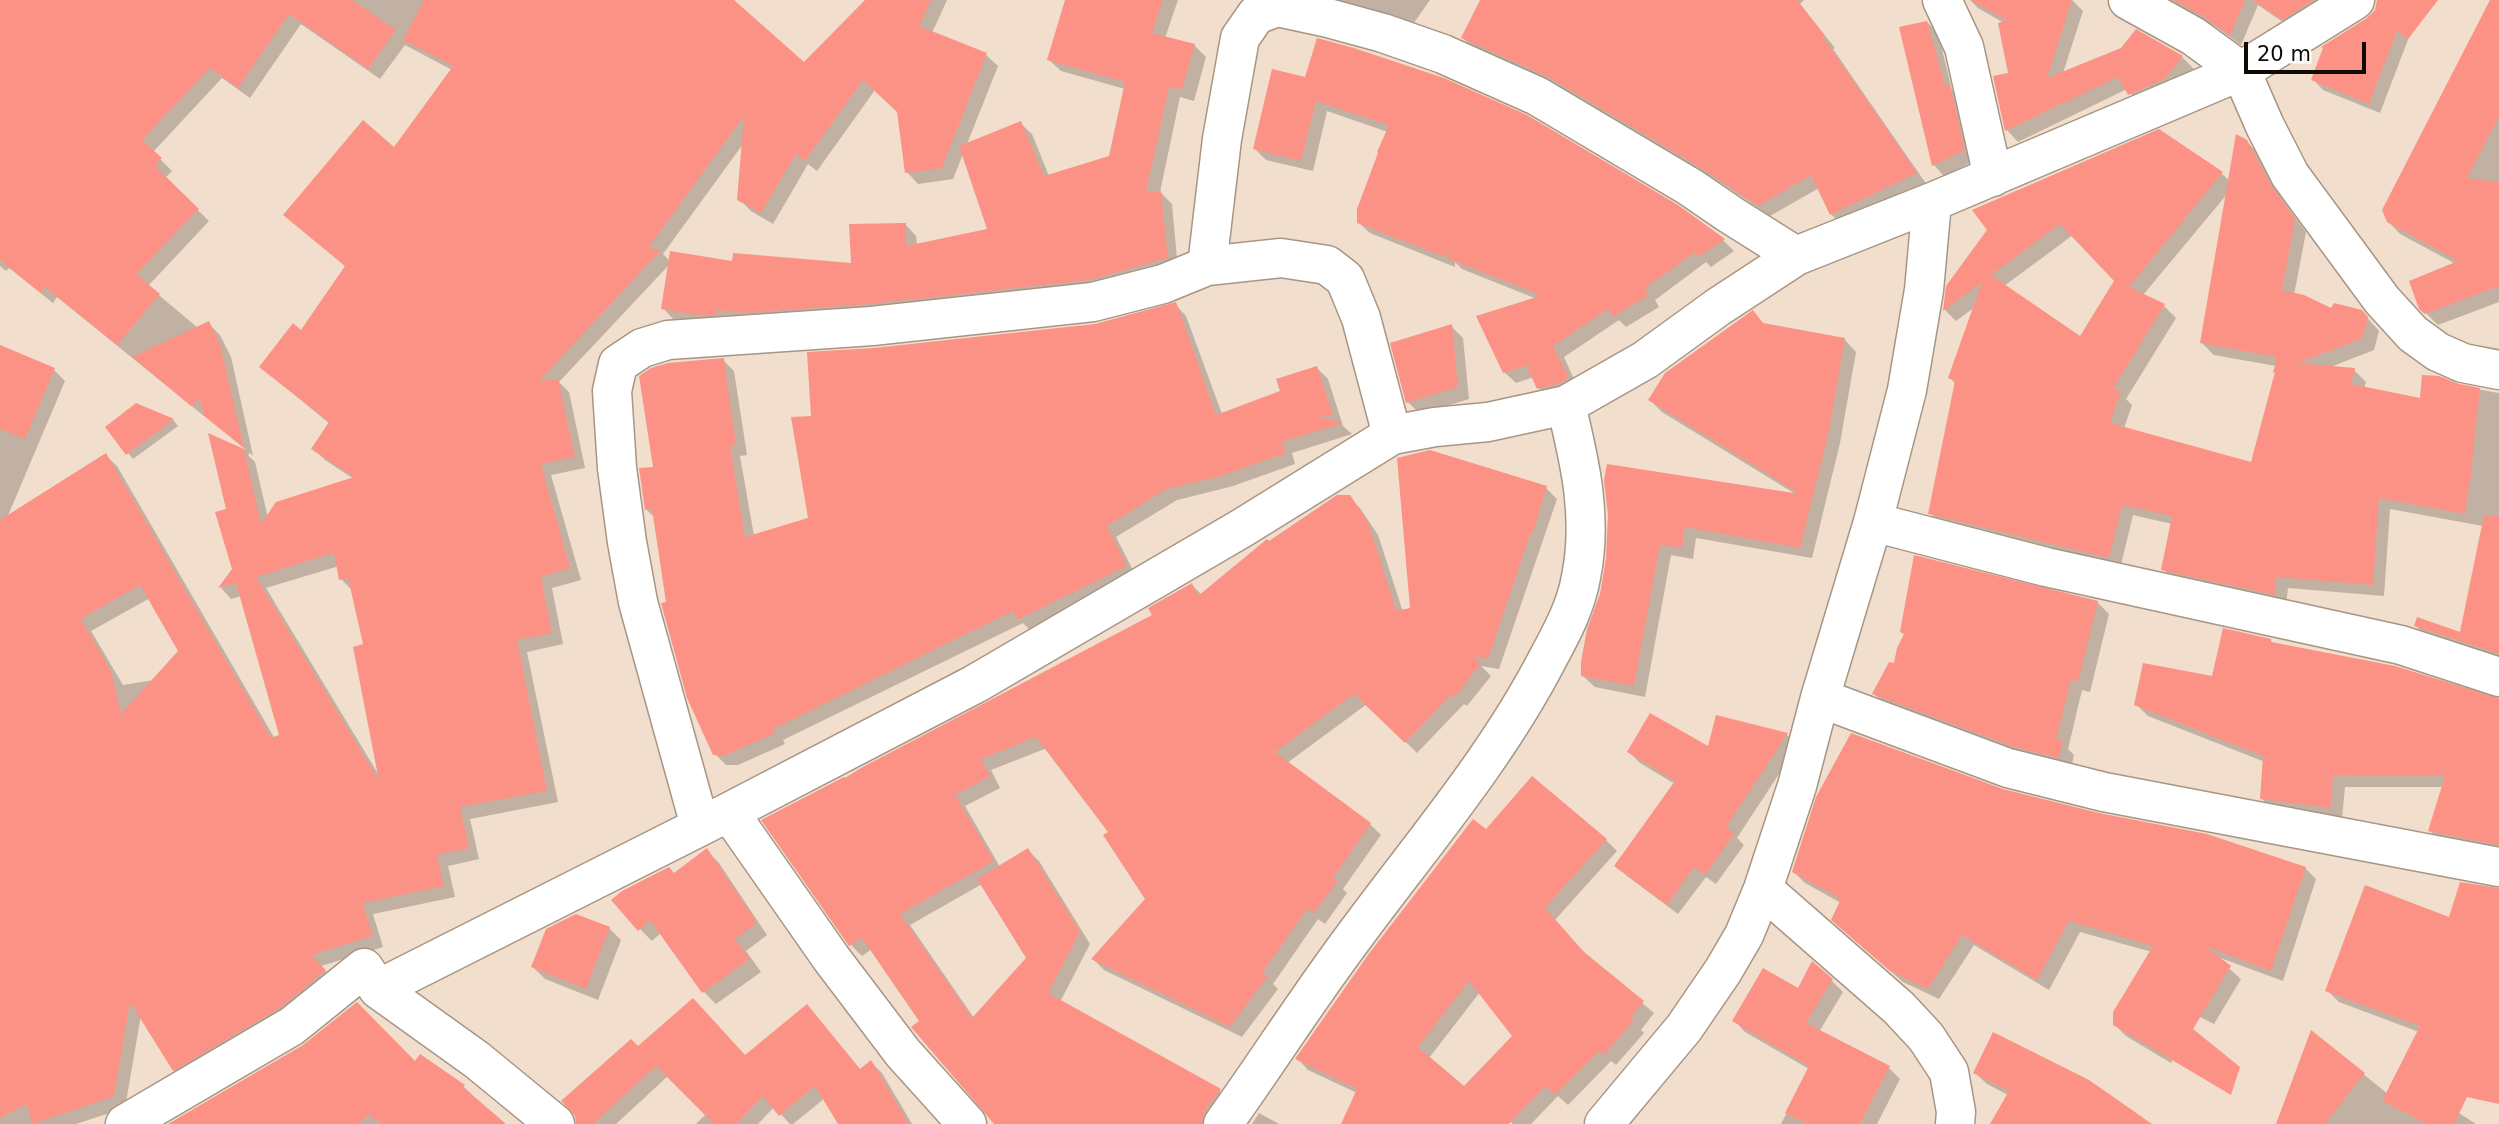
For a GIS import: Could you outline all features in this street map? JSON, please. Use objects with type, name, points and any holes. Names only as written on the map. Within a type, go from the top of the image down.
[{"type":"street","points":[[1942,0],[1964,47],[1993,177]]},
{"type":"street","points":[[2128,0],[2193,36],[2241,71],[2265,127],[2290,175],[2382,300],[2413,334],[2438,352],[2463,363],[2499,369]]},
{"type":"street","points":[[378,989],[975,684],[1241,528],[1392,435],[1435,427],[1488,422],[1566,405],[1645,360],[1718,307],[1797,256],[1993,177],[2241,71],[2355,0]]},
{"type":"street","points":[[1207,266],[1222,139],[1240,38],[1256,15],[1277,7],[1395,37],[1443,54],[1536,96],[1690,187],[1797,256]]},
{"type":"street","points":[[1604,1124],[1684,1028],[1744,934],[1763,889],[1797,786],[1820,698],[1873,523],[1907,390],[1924,290],[1932,202]]},
{"type":"street","points":[[967,1124],[895,1043],[831,958],[714,819],[638,602],[617,468],[612,391],[618,364],[642,348],[668,340],[872,327],[1093,302],[1163,284],[1207,266],[1281,258],[1327,265],[1345,279],[1361,318],[1392,435]]},
{"type":"street","points":[[1223,1124],[1350,942],[1431,837],[1506,732],[1567,622],[1581,579],[1588,534],[1581,466],[1566,405]]},
{"type":"street","points":[[1873,523],[2059,569],[2402,645],[2499,677]]},
{"type":"street","points":[[1820,698],[1970,755],[2068,783],[2499,867]]},
{"type":"street","points":[[1763,889],[1899,1008],[1926,1037],[1949,1072],[1956,1112],[1955,1124]]},
{"type":"street","points":[[125,1124],[292,1026],[364,968],[378,989],[477,1060],[555,1124]]},
{"type":"building","points":[[0,0],[352,0],[396,30],[368,69],[289,14],[238,88],[210,68],[142,140],[162,158],[155,166],[199,209],[136,274],[160,294],[117,345],[45,287],[41,293],[0,260]]},
{"type":"building","points":[[424,0],[734,0],[804,62],[865,0],[931,0],[919,26],[987,53],[942,168],[905,173],[897,112],[863,80],[805,161],[796,154],[761,213],[737,200],[744,116],[648,248],[661,250],[539,381],[558,379],[575,457],[541,464],[570,568],[541,577],[552,633],[517,640],[547,791],[460,807],[469,848],[437,855],[444,886],[363,903],[373,936],[311,955],[326,970],[280,1008],[173,1071],[130,1002],[114,1096],[33,1124],[26,1104],[0,1118],[0,520],[106,453],[271,738],[279,735],[236,583],[218,588],[232,569],[215,512],[226,509],[208,433],[244,449],[261,524],[276,502],[354,477],[311,449],[329,422],[259,367],[293,323],[301,330],[345,266],[283,215],[363,120],[394,147],[453,66],[403,40]],"holes":[[[334,553],[339,580],[348,578],[363,644],[353,647],[379,781],[256,577]],[[140,585],[178,651],[121,714],[111,671],[81,619]]]},
{"type":"building","points":[[1065,0],[1163,0],[1152,33],[1195,44],[1182,90],[1169,87],[1146,192],[1161,191],[1168,258],[1089,280],[870,304],[745,313],[716,310],[717,315],[704,316],[661,309],[670,251],[732,261],[733,253],[851,263],[849,224],[906,223],[906,246],[987,229],[959,146],[1021,121],[1044,176],[1109,156],[1125,82],[1047,60]]},
{"type":"building","points":[[1480,0],[1797,0],[1825,36],[1823,37],[1917,173],[1830,215],[1811,175],[1758,206],[1701,168],[1548,77],[1461,38]]},
{"type":"building","points":[[1970,0],[2072,0],[2047,78],[2121,48],[2136,29],[2183,56],[2165,79],[2128,95],[2118,77],[2005,131],[1993,76],[2008,73],[1998,23],[2007,20]]},
{"type":"building","points":[[2173,0],[2245,0],[2230,36],[2204,17]]},
{"type":"building","points":[[2253,0],[2314,0],[2282,20]]},
{"type":"building","points":[[2377,0],[2438,0],[2408,39],[2397,31],[2369,104],[2311,80],[2323,48],[2321,47],[2367,18],[2375,10]]},
{"type":"building","points":[[2490,0],[2499,0],[2499,117],[2467,178],[2499,182],[2499,286],[2425,314],[2419,309],[2409,281],[2458,261],[2387,222],[2382,210]]},
{"type":"building","points":[[1927,21],[1945,86],[1950,85],[1965,150],[1932,166],[1899,27]]},
{"type":"building","points":[[1317,38],[1444,78],[1527,115],[1678,205],[1725,239],[1698,257],[1695,252],[1645,288],[1649,295],[1613,317],[1608,309],[1553,346],[1569,378],[1537,389],[1527,367],[1532,364],[1503,373],[1476,316],[1537,297],[1536,293],[1449,259],[1444,249],[1445,257],[1357,223],[1357,209],[1389,125],[1316,101],[1301,161],[1253,149],[1272,69],[1305,77]]},
{"type":"building","points":[[2159,129],[2223,172],[2129,287],[2165,304],[2113,389],[2121,391],[2110,423],[2251,462],[2277,357],[2200,343],[2236,134],[2247,140],[2271,185],[2295,218],[2282,290],[2304,295],[2331,308],[2334,303],[2362,310],[2368,317],[2363,338],[2298,363],[2355,368],[2351,384],[2420,398],[2422,375],[2439,376],[2480,388],[2465,514],[2379,498],[2373,585],[2276,577],[2275,595],[2161,570],[2172,516],[2122,505],[2109,558],[1928,514],[1955,381],[1948,378],[1982,282],[1943,311],[1946,286],[1987,230],[1972,210]],"holes":[[[2060,224],[2114,281],[2080,336],[1991,275]]]},
{"type":"building","points":[[1176,302],[1216,415],[1280,391],[1276,379],[1317,366],[1333,415],[1319,416],[1343,423],[1282,442],[1286,453],[1221,476],[1166,489],[1107,526],[1127,566],[1017,620],[1013,611],[773,729],[775,733],[726,755],[713,755],[687,698],[661,603],[666,602],[652,509],[645,510],[639,468],[653,467],[639,376],[651,368],[668,363],[724,358],[736,445],[730,445],[745,537],[808,518],[791,417],[811,416],[807,352],[874,348],[1095,324]]},
{"type":"building","points":[[1753,310],[1763,323],[1845,338],[1829,431],[1800,548],[1685,527],[1682,548],[1660,545],[1634,686],[1581,676],[1587,629],[1600,594],[1606,558],[1608,515],[1604,480],[1607,464],[1800,494],[1648,400],[1665,373]]},
{"type":"building","points":[[209,321],[220,344],[244,448],[204,416],[200,399],[191,406],[132,357]]},
{"type":"building","points":[[1452,324],[1458,387],[1406,403],[1390,343]]},
{"type":"building","points":[[0,345],[55,368],[25,439],[0,429]]},
{"type":"building","points":[[136,403],[174,419],[126,455],[105,427]]},
{"type":"building","points":[[1430,450],[1547,486],[1533,532],[1488,659],[1473,656],[1481,663],[1455,697],[1452,694],[1405,743],[1354,694],[1275,752],[1371,823],[1333,878],[1338,881],[1313,914],[1307,909],[1262,973],[1268,976],[1230,1027],[1091,959],[1145,899],[1103,835],[1108,832],[1036,737],[981,759],[990,776],[955,795],[994,861],[900,914],[972,1018],[1026,958],[977,879],[1028,848],[1080,932],[1048,993],[1221,1089],[1205,1111],[1201,1124],[994,1124],[911,1027],[919,1021],[862,938],[849,946],[761,820],[1152,615],[1148,608],[1192,583],[1198,596],[1267,539],[1269,541],[1337,495],[1350,495],[1368,522],[1396,611],[1410,608],[1397,458]]},
{"type":"building","points":[[2484,515],[2499,516],[2499,654],[2414,626],[2417,617],[2460,632]]},
{"type":"building","points":[[1914,555],[2098,601],[2078,681],[2071,680],[2056,739],[2063,741],[2059,758],[2014,747],[1872,694],[1889,662],[1894,663],[1904,634],[1900,632]]},
{"type":"building","points":[[2223,628],[2271,639],[2271,642],[2395,666],[2499,698],[2499,845],[2428,831],[2445,776],[2333,775],[2331,808],[2260,799],[2263,756],[2134,705],[2143,663],[2212,676]]},
{"type":"building","points":[[1650,713],[1708,746],[1716,715],[1788,733],[1726,827],[1735,833],[1705,875],[1694,867],[1667,905],[1614,866],[1675,781],[1627,752]]},
{"type":"building","points":[[1851,733],[2003,789],[2099,813],[2207,834],[2306,867],[2271,971],[2205,946],[2231,966],[2193,1029],[2240,1067],[2231,1095],[2113,1025],[2113,1012],[2153,946],[2069,921],[2037,980],[1962,935],[1928,989],[1890,971],[1831,920],[1841,899],[1792,872],[1816,797]]},
{"type":"building","points":[[1532,776],[1607,839],[1545,908],[1584,952],[1644,1001],[1631,1017],[1634,1020],[1604,1055],[1599,1051],[1555,1095],[1546,1086],[1509,1124],[1341,1124],[1357,1089],[1295,1059],[1368,955],[1473,819],[1486,829]],"holes":[[[1469,981],[1512,1036],[1464,1086],[1418,1047]]]},
{"type":"building","points":[[707,848],[757,923],[735,939],[750,959],[702,993],[650,920],[638,931],[611,900],[622,891],[669,867],[674,873]]},
{"type":"building","points":[[2460,882],[2499,888],[2499,1104],[2467,1097],[2454,1124],[2427,1124],[2382,1101],[2420,1026],[2325,991],[2365,885],[2449,917]]},
{"type":"building","points":[[576,914],[610,927],[586,989],[531,967],[546,929]]},
{"type":"building","points":[[1812,961],[1833,979],[1806,1023],[1890,1066],[1860,1124],[1808,1124],[1785,1113],[1809,1066],[1732,1021],[1763,968],[1798,988]]},
{"type":"building","points":[[693,998],[745,1055],[807,1004],[860,1069],[871,1060],[909,1124],[838,1124],[815,1086],[779,1116],[763,1096],[736,1124],[714,1124],[656,1066],[593,1124],[576,1124],[575,1116],[561,1101],[631,1039],[638,1046]]},
{"type":"building","points":[[357,1002],[415,1061],[420,1054],[465,1085],[463,1087],[506,1124],[382,1124],[369,1115],[358,1124],[168,1124],[303,1045]]},
{"type":"building","points":[[2311,1030],[2365,1073],[2325,1124],[2276,1124]]},
{"type":"building","points":[[1993,1032],[2089,1080],[2152,1124],[1990,1124],[2009,1091],[1973,1073]]}]
